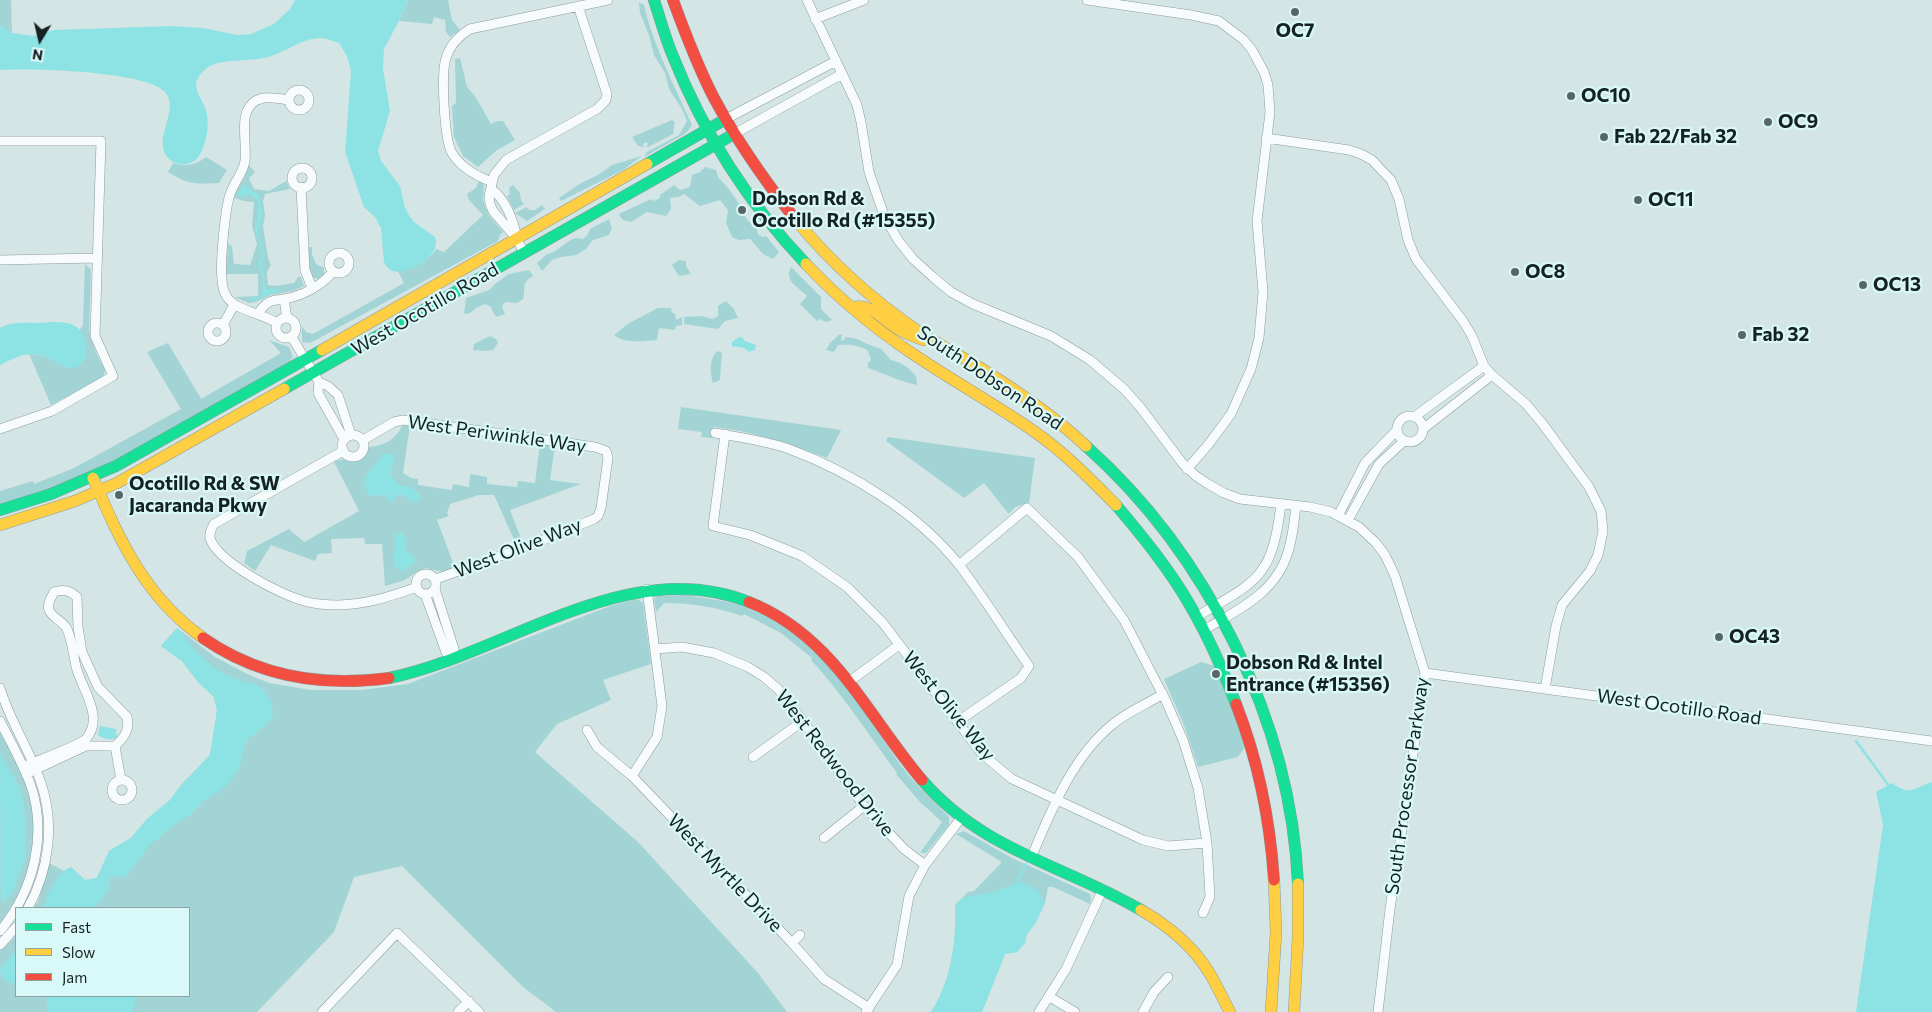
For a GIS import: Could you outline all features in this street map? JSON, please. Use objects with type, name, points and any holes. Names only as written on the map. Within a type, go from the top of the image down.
[{"type":"main road","name":"South Dobson Road","points":[[654,0],[673,60],[706,131],[739,183],[769,224],[807,267],[852,308],[910,352],[1029,426],[1072,461],[1119,509],[1138,532],[1162,563],[1196,616],[1221,666],[1241,715],[1264,797],[1272,849],[1276,905],[1271,1012]]},
{"type":"main road","name":"South Dobson Road","points":[[673,0],[688,43],[734,134],[776,196],[807,234],[856,283],[896,314],[943,347],[989,374],[1034,404],[1066,427],[1098,455],[1118,474],[1161,523],[1216,605],[1242,656],[1262,705],[1278,759],[1289,813],[1298,892],[1298,952],[1294,1012]]},
{"type":"main road","name":"West Ocotillo Road","points":[[0,510],[46,497],[93,478],[306,360],[726,119]]},
{"type":"main road","name":"West Ocotillo Road","points":[[0,525],[99,492],[734,134]]},
{"type":"main road","points":[[852,308],[857,306],[866,308],[899,330],[943,347]]},
{"type":"main road","points":[[93,478],[126,549],[153,592],[190,630],[237,659],[288,677],[346,683],[389,678],[417,671],[594,603],[621,594],[647,589],[665,587],[697,588],[749,600],[778,615],[808,635],[830,657],[850,681],[919,776],[962,817],[996,841],[1147,912],[1185,942],[1214,979],[1230,1012]]},
{"type":"street","points":[[517,239],[514,224],[492,185],[474,175],[462,165],[453,154],[447,142],[443,71],[448,52],[459,36],[470,29],[608,0]]},
{"type":"street","name":"South Processor Parkway","points":[[807,0],[857,105],[867,163],[876,196],[893,233],[913,259],[951,292],[973,304],[1051,336],[1090,360],[1114,380],[1140,406],[1188,469],[1196,476],[1224,493],[1240,499],[1323,510],[1348,520],[1376,543],[1385,555],[1395,576],[1425,673],[1394,880],[1378,1012]]},
{"type":"street","points":[[815,20],[864,0]]},
{"type":"street","points":[[1087,0],[1208,17],[1219,21],[1233,30],[1252,50],[1266,78],[1270,99],[1258,204],[1258,240],[1263,292],[1261,325],[1256,353],[1245,385],[1231,414],[1188,469]]},
{"type":"street","points":[[524,253],[517,239],[493,211],[489,196],[499,167],[506,160],[596,109],[606,100],[607,94],[578,6]]},
{"type":"street","name":"West Ocotillo Road","points":[[726,119],[836,61]]},
{"type":"street","name":"West Ocotillo Road","points":[[734,134],[842,74]]},
{"type":"street","points":[[277,323],[259,313],[234,305],[227,297],[221,278],[228,200],[244,163],[246,149],[245,112],[253,102],[259,99],[289,100]]},
{"type":"street","points":[[1266,138],[1349,150],[1361,154],[1382,169],[1396,190],[1408,240],[1416,260],[1472,336],[1484,366],[1526,404],[1596,498],[1602,517],[1603,531],[1598,555],[1590,570],[1562,605],[1556,626],[1545,689]]},
{"type":"street","points":[[0,141],[101,141],[95,336],[113,376],[52,411],[0,429]]},
{"type":"street","points":[[302,187],[305,270],[312,288]]},
{"type":"street","points":[[493,211],[503,204]]},
{"type":"street","points":[[0,260],[97,258]]},
{"type":"street","points":[[259,313],[268,302],[293,297],[312,288],[328,279],[333,271]]},
{"type":"street","points":[[284,299],[287,318]]},
{"type":"street","points":[[223,325],[234,305]]},
{"type":"street","points":[[287,318],[296,325],[295,332],[285,338],[279,335],[276,329],[277,323],[281,319],[287,318]]},
{"type":"street","points":[[291,336],[319,382],[328,386],[338,395],[348,437]]},
{"type":"street","points":[[1414,417],[1484,366]]},
{"type":"street","points":[[1397,430],[1399,436],[1404,441],[1411,442],[1417,440],[1423,429],[1492,375]]},
{"type":"street","points":[[319,382],[318,393],[348,437]]},
{"type":"street","points":[[1338,516],[1365,463],[1397,430],[1399,422],[1410,416],[1414,417],[1420,422],[1423,429]]},
{"type":"street","name":"West Periwinkle Way","points":[[210,530],[214,524],[343,451],[352,457],[359,456],[364,451],[363,440],[394,422],[403,420],[595,447],[606,451],[608,458],[601,508],[598,516]]},
{"type":"street","points":[[715,432],[787,449],[844,472],[903,511],[959,565],[1029,666],[1021,678],[957,722]]},
{"type":"street","name":"West Olive Way","points":[[725,434],[713,526],[750,535],[802,556],[846,587],[883,623],[982,754],[1012,779],[1143,840],[1168,846],[1207,843]]},
{"type":"street","points":[[343,451],[342,445],[348,437],[358,436],[363,440]]},
{"type":"street","points":[[1348,520],[1379,464],[1404,441]]},
{"type":"street","points":[[1196,616],[1244,589],[1259,575],[1266,565],[1276,541],[1281,504]]},
{"type":"street","points":[[1204,630],[1259,596],[1279,573],[1288,552],[1296,506]]},
{"type":"street","points":[[959,565],[1027,508],[1078,557],[1124,620],[1163,694],[1183,740],[1198,788],[1207,843],[1210,897],[1203,913]]},
{"type":"street","name":"West Olive Way","points":[[436,580],[531,545],[598,516]]},
{"type":"street","name":"West Olive Way","points":[[210,530],[210,539],[221,553],[243,572],[269,588],[304,601],[338,605],[365,603],[417,587],[418,578],[422,574],[432,575],[436,580],[435,589],[431,593],[425,594]]},
{"type":"street","points":[[417,587],[425,594],[446,652],[452,658]]},
{"type":"street","points":[[435,589],[454,649],[452,658]]},
{"type":"street","points":[[632,776],[657,737],[662,706],[647,589]]},
{"type":"street","points":[[24,770],[86,746],[115,746],[126,735],[127,717],[98,686],[85,659],[79,639],[77,598],[73,593],[66,590],[54,592],[49,609],[68,630],[77,670],[89,696],[93,719],[92,728],[84,741],[34,766]]},
{"type":"street","points":[[850,681],[899,645]]},
{"type":"street","name":"West Redwood Drive","points":[[655,649],[682,647],[714,653],[748,667],[764,677],[778,689],[803,721],[864,806],[904,849],[925,865]]},
{"type":"street","name":"West Ocotillo Road","points":[[1425,673],[1932,741]]},
{"type":"street","points":[[0,688],[15,729],[34,766],[46,803],[48,839],[41,879],[28,907]]},
{"type":"street","points":[[1031,858],[1056,800],[1085,753],[1113,723],[1163,694]]},
{"type":"street","points":[[0,721],[24,770],[32,790],[36,809],[37,843],[32,873],[26,890],[16,907]]},
{"type":"street","points":[[753,757],[803,721]]},
{"type":"street","name":"West Myrtle Drive","points":[[587,730],[597,747],[632,776],[824,979],[868,1010]]},
{"type":"street","points":[[115,746],[121,780]]},
{"type":"street","points":[[824,838],[864,806]]},
{"type":"street","points":[[868,1010],[897,965],[909,896],[925,865],[962,817]]},
{"type":"street","points":[[1039,1012],[1066,969],[1103,890]]},
{"type":"street","points":[[0,931],[15,908]]},
{"type":"street","points":[[0,946],[15,928]]},
{"type":"street","points":[[322,1012],[397,933],[479,1012]]},
{"type":"street","points":[[792,943],[800,935]]},
{"type":"street","points":[[1143,1012],[1154,992],[1168,977]]},
{"type":"street","points":[[1050,997],[1075,1012]]},
{"type":"street","points":[[458,1012],[468,1001]]},
{"type":"shaded area","points":[[0,0],[11,0],[12,33],[0,26]]},
{"type":"shaded area","points":[[295,0],[408,0],[384,49],[383,69],[390,111],[378,151],[381,161],[400,186],[405,208],[410,217],[435,237],[434,251],[422,263],[414,267],[398,272],[392,271],[384,262],[381,228],[375,217],[364,207],[345,152],[351,70],[347,56],[339,43],[323,38],[314,39],[299,43],[264,58],[225,62],[208,67],[196,82],[207,115],[206,140],[196,160],[183,164],[172,161],[165,154],[163,136],[170,107],[169,99],[164,91],[152,84],[134,79],[86,72],[0,70],[0,26],[12,33],[33,36],[54,30],[172,26],[203,28],[237,35],[251,34],[274,24],[290,9]]},
{"type":"shaded area","points":[[408,0],[448,0],[452,20],[460,30],[450,37],[446,32],[445,20],[434,17],[432,24],[399,21]]},
{"type":"shaded area","points":[[639,2],[644,5],[659,51],[692,125],[683,135],[644,157],[647,152],[679,135],[687,121],[682,109],[669,89],[665,73],[654,55],[649,35],[640,13]]},
{"type":"shaded area","points":[[460,58],[467,87],[475,96],[491,124],[503,121],[515,140],[497,150],[478,167],[463,156],[454,137],[452,106],[456,103],[455,59]]},
{"type":"shaded area","points":[[672,120],[675,122],[673,134],[648,147],[646,147],[648,144],[646,142],[643,144],[644,147],[638,146],[632,137]]},
{"type":"shaded area","points":[[642,156],[623,170],[561,201],[559,198],[612,165]]},
{"type":"shaded area","points":[[206,157],[227,170],[219,183],[192,183],[168,172],[173,163],[190,164],[199,162]]},
{"type":"shaded area","points":[[248,164],[255,172],[249,178],[254,189],[269,191],[286,181],[290,189],[265,194],[263,201],[265,215],[263,226],[268,258],[271,265],[267,272],[268,285],[275,286],[294,283],[298,277],[301,277],[304,286],[293,291],[271,295],[249,303],[235,297],[258,296],[258,274],[226,274],[228,244],[232,246],[234,264],[250,265],[257,244],[252,226],[254,202],[232,197],[245,177]]},
{"type":"shaded area","points":[[705,167],[716,170],[718,177],[739,204],[737,206],[749,222],[756,226],[758,235],[766,236],[779,252],[773,259],[763,254],[750,239],[739,240],[732,237],[726,223],[728,210],[720,200],[700,206],[684,194],[679,197],[670,198],[671,209],[666,216],[647,212],[631,222],[624,220],[620,216],[619,214],[651,199],[654,201],[660,198],[660,195],[674,185],[680,190],[690,187],[692,175],[700,172]]},
{"type":"shaded area","points":[[479,180],[484,185],[483,200],[488,214],[503,232],[498,241],[310,343],[302,342],[302,326],[306,332],[313,334],[404,283],[398,271],[419,264],[436,249],[444,252],[483,215],[469,200],[467,194],[476,188]]},
{"type":"shaded area","points":[[243,184],[251,189],[252,192],[258,193],[261,202],[262,218],[258,231],[264,248],[262,261],[265,287],[267,289],[280,290],[253,301],[251,300],[252,297],[261,297],[263,289],[262,275],[257,262],[262,258],[259,253],[262,248],[259,246],[260,241],[255,232],[256,223],[258,223],[258,202],[251,194],[240,197],[237,195]]},
{"type":"shaded area","points":[[513,185],[520,193],[521,201],[524,204],[514,210],[507,196],[510,194],[509,188]]},
{"type":"shaded area","points":[[542,205],[545,209],[527,221],[515,213],[527,207],[529,210],[535,210]]},
{"type":"shaded area","points":[[609,219],[612,228],[609,235],[593,240],[586,249],[576,255],[552,260],[542,271],[537,263],[547,254],[554,252],[575,238],[583,239],[590,229]]},
{"type":"shaded area","points":[[308,247],[312,247],[312,254],[316,264],[324,268],[324,275],[319,279],[311,277]]},
{"type":"shaded area","points":[[679,260],[686,261],[686,266],[691,274],[679,276],[672,265]]},
{"type":"shaded area","points":[[85,264],[91,270],[89,329],[96,353],[105,370],[103,378],[51,405],[29,354],[45,356],[59,364],[83,339],[80,330],[83,325]]},
{"type":"shaded area","points":[[791,267],[821,297],[821,309],[832,320],[826,322],[819,319],[817,321],[800,304],[807,296],[790,280],[789,272]]},
{"type":"shaded area","points":[[529,270],[533,276],[525,283],[523,299],[517,303],[504,303],[502,307],[505,314],[496,317],[490,306],[485,304],[470,313],[464,314],[466,298],[489,290],[509,274]]},
{"type":"shaded area","points":[[726,301],[734,309],[738,318],[725,321],[718,329],[684,324],[684,317],[701,316],[713,319],[718,316],[718,306]]},
{"type":"shaded area","points":[[658,308],[671,308],[676,320],[682,317],[682,325],[676,326],[675,330],[659,328],[657,340],[629,341],[614,335],[629,323]]},
{"type":"shaded area","points":[[63,322],[80,330],[86,350],[84,361],[80,365],[71,368],[44,356],[30,354],[19,356],[0,365],[0,328],[18,323]]},
{"type":"shaded area","points":[[840,334],[842,335],[841,341],[845,337],[850,337],[881,349],[891,360],[908,368],[916,376],[917,385],[868,368],[868,363],[871,360],[868,351],[862,347],[838,345],[834,352],[826,350],[830,343]]},
{"type":"shaded area","points":[[490,336],[496,339],[498,343],[493,350],[473,350],[474,344]]},
{"type":"shaded area","points":[[739,337],[756,345],[755,350],[749,352],[744,348],[732,346],[732,342]]},
{"type":"shaded area","points":[[269,340],[289,347],[293,357],[288,363],[114,462],[70,482],[0,504],[0,491],[33,481],[34,484],[74,468],[181,409],[147,352],[168,343],[201,399],[281,353]]},
{"type":"shaded area","points":[[717,351],[722,353],[720,380],[713,383],[711,366],[714,354]]},
{"type":"shaded area","points":[[681,407],[841,430],[827,458],[785,443],[728,429],[713,427],[712,438],[701,437],[702,432],[678,429]]},
{"type":"shaded area","points":[[410,425],[403,473],[411,478],[418,479],[418,485],[452,490],[453,484],[469,487],[470,474],[487,477],[487,484],[517,487],[518,481],[535,483],[540,443],[555,446],[550,480],[581,484],[510,510],[522,541],[516,544],[494,495],[479,495],[450,504],[447,513],[449,516],[437,520],[455,568],[443,572],[426,568],[405,580],[385,586],[382,544],[365,544],[364,538],[331,539],[332,553],[318,554],[315,561],[271,545],[255,571],[244,563],[247,551],[289,529],[304,542],[359,511],[334,462],[339,460],[359,460],[363,458],[369,447],[388,441],[396,435],[402,426]]},
{"type":"shaded area","points":[[888,437],[1035,458],[1029,503],[1015,507],[1009,514],[984,483],[964,498],[886,441]]},
{"type":"shaded area","points":[[390,453],[395,458],[390,474],[398,485],[412,489],[422,499],[415,502],[404,496],[396,495],[392,502],[389,502],[385,495],[369,495],[364,483],[365,477],[383,454]]},
{"type":"shaded area","points":[[404,533],[406,549],[417,561],[403,571],[396,568],[394,564],[396,539],[394,534]]},
{"type":"shaded area","points":[[684,595],[737,605],[771,619],[817,655],[856,700],[912,779],[949,817],[949,825],[926,853],[920,853],[942,822],[919,801],[896,774],[845,701],[811,660],[812,658],[781,633],[744,614],[742,616],[704,606],[674,603],[664,603],[656,612],[654,599],[658,596]]},
{"type":"shaded area","points":[[637,599],[643,603],[651,664],[603,680],[611,700],[557,724],[535,752],[638,842],[758,973],[787,1012],[556,1012],[523,987],[402,866],[354,877],[334,932],[257,1012],[0,1012],[0,951],[15,936],[15,997],[190,997],[190,907],[34,907],[38,902],[49,863],[64,871],[71,867],[85,880],[97,878],[109,851],[131,838],[147,819],[170,800],[182,784],[210,755],[217,711],[214,697],[198,682],[182,661],[161,646],[177,628],[215,657],[269,683],[311,690],[361,690],[408,684],[610,606]]},
{"type":"shaded area","points":[[177,628],[196,652],[223,674],[244,682],[255,683],[264,691],[271,700],[273,715],[266,725],[248,739],[244,746],[240,766],[230,782],[224,788],[204,800],[191,814],[149,846],[126,876],[110,877],[108,880],[110,888],[96,907],[42,907],[56,879],[65,870],[71,867],[85,880],[97,878],[109,851],[131,838],[147,819],[170,800],[182,784],[210,755],[217,711],[214,697],[198,682],[182,661],[161,646]]},
{"type":"shaded area","points":[[1201,662],[1215,666],[1235,712],[1245,747],[1238,757],[1198,767],[1184,725],[1164,679]]},
{"type":"shaded area","points":[[100,726],[116,729],[117,737],[110,739],[98,735]]},
{"type":"shaded area","points":[[0,731],[27,782],[35,820],[35,838],[33,856],[21,891],[0,923]]},
{"type":"shaded area","points":[[0,752],[22,792],[26,828],[25,860],[11,895],[1,904]]},
{"type":"shaded area","points":[[1932,782],[1932,1012],[1856,1012],[1883,825],[1876,792],[1892,783],[1904,790],[1912,790]]},
{"type":"shaded area","points":[[964,831],[1012,858],[1090,894],[1091,899],[1090,904],[1053,887],[1048,887],[1045,903],[1035,924],[1027,934],[1025,943],[1017,952],[1005,954],[982,1012],[931,1012],[948,974],[954,946],[955,905],[968,892],[974,891],[1002,862],[956,834]]},
{"type":"shaded area","points":[[1021,882],[1038,890],[1045,903],[1035,924],[1027,934],[1025,943],[1017,952],[1005,954],[982,1012],[931,1012],[948,974],[954,946],[955,905],[964,897],[989,893]]},
{"type":"shaded area","points":[[15,952],[15,984],[5,979],[0,968]]},
{"type":"shaded area","points":[[46,997],[136,997],[132,1012],[48,1012]]},
{"type":"waterway","points":[[1856,741],[1889,786]]},
{"type":"waterway","points":[[1016,885],[1026,864]]},
{"type":"traffic: fast","points":[[654,0],[684,83],[713,139],[746,191],[785,241],[806,264]]},
{"type":"traffic: fast","points":[[647,164],[726,119]]},
{"type":"traffic: fast","points":[[284,389],[734,134]]},
{"type":"traffic: fast","points":[[0,510],[51,494],[116,466],[322,350]]},
{"type":"traffic: fast","points":[[1086,446],[1130,489],[1169,537],[1204,589],[1235,644],[1260,702],[1279,762],[1292,823],[1298,884]]},
{"type":"traffic: fast","points":[[1116,505],[1156,554],[1183,593],[1210,642],[1236,704]]},
{"type":"traffic: fast","points":[[389,678],[433,666],[522,630],[613,598],[658,590],[704,590],[749,602]]},
{"type":"traffic: fast","points":[[922,780],[946,804],[971,824],[1026,855],[1112,894],[1141,910]]},
{"type":"traffic: slow","points":[[322,350],[647,164]]},
{"type":"traffic: slow","points":[[795,219],[823,251],[887,309],[922,334],[982,369],[1023,396],[1086,446]]},
{"type":"traffic: slow","points":[[806,264],[844,301],[884,334],[1046,440],[1116,505]]},
{"type":"traffic: slow","points":[[852,308],[864,307],[870,309],[901,331],[924,340]]},
{"type":"traffic: slow","points":[[0,525],[75,501],[117,483],[284,389]]},
{"type":"traffic: slow","points":[[93,478],[113,524],[136,566],[165,605],[203,638]]},
{"type":"traffic: slow","points":[[1271,1012],[1276,932],[1274,880]]},
{"type":"traffic: slow","points":[[1294,1012],[1298,937],[1298,884]]},
{"type":"traffic: slow","points":[[1141,910],[1170,930],[1204,964],[1230,1012]]},
{"type":"traffic: jam","points":[[673,0],[697,62],[723,114],[752,160],[795,219]]},
{"type":"traffic: jam","points":[[749,602],[778,616],[804,635],[826,656],[846,679],[922,780]]},
{"type":"traffic: jam","points":[[203,638],[246,662],[292,676],[340,681],[389,678]]},
{"type":"traffic: jam","points":[[1236,704],[1251,747],[1262,790],[1274,880]]},
{"type":"place","name":"OC7","points":[[1295,12]]},
{"type":"place","name":"OC10","points":[[1571,96]]},
{"type":"place","name":"OC9","points":[[1768,122]]},
{"type":"place","name":"Fab 22/Fab 32","points":[[1604,137]]},
{"type":"place","name":"OC11","points":[[1638,200]]},
{"type":"place","name":"Dobson Rd & Ocotillo Rd (#15355)","points":[[742,210]]},
{"type":"place","name":"OC8","points":[[1515,272]]},
{"type":"place","name":"OC13","points":[[1863,285]]},
{"type":"place","name":"Fab 32","points":[[1742,335]]},
{"type":"place","name":"Ocotillo Rd & SW Jacaranda Pkwy","points":[[119,495]]},
{"type":"place","name":"OC43","points":[[1719,637]]},
{"type":"place","name":"Dobson Rd & Intel Entrance (#15356)","points":[[1216,674]]}]
